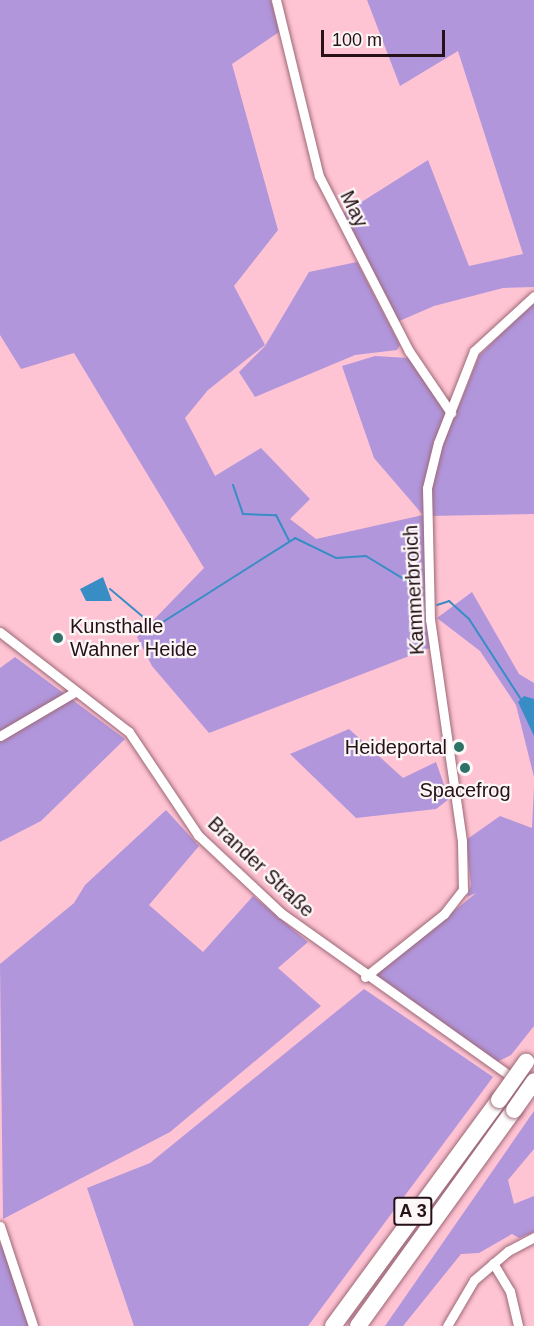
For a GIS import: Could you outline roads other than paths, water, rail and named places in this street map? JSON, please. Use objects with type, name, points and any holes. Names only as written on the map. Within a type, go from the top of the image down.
[{"type":"highway","name":"A 3","points":[[333,1326],[530,1056]]},
{"type":"highway","name":"A 3","points":[[358,1326],[534,1081]]},
{"type":"street","name":"May","points":[[276,0],[319,176],[409,351],[451,413]]},
{"type":"street","name":"Kammerbroich","points":[[365,977],[444,914],[463,890],[462,841],[430,620],[427,488],[474,351],[534,296]]},
{"type":"street","name":"Brander Straße","points":[[0,632],[73,693],[129,732],[215,855],[365,977],[534,1094]]},
{"type":"street","points":[[0,736],[73,693]]},
{"type":"street","points":[[0,1226],[33,1326]]},
{"type":"street","points":[[447,1326],[474,1280],[493,1263],[534,1238]]},
{"type":"street","points":[[493,1263],[510,1291],[518,1326]]},
{"type":"water","points":[[103,577],[112,601],[86,601],[80,589]]},
{"type":"water","points":[[524,696],[534,699],[534,736],[518,702]]},
{"type":"waterway","points":[[233,485],[243,514],[276,515],[289,540]]},
{"type":"waterway","points":[[110,589],[155,627],[295,538],[336,558],[366,556],[412,584]]},
{"type":"waterway","points":[[437,605],[449,601],[469,619],[522,701]]},
{"type":"place","name":"Kunsthalle Wahner Heide","points":[[58,638]]},
{"type":"place","name":"Heideportal","points":[[459,747]]},
{"type":"place","name":"Spacefrog","points":[[465,768]]}]
